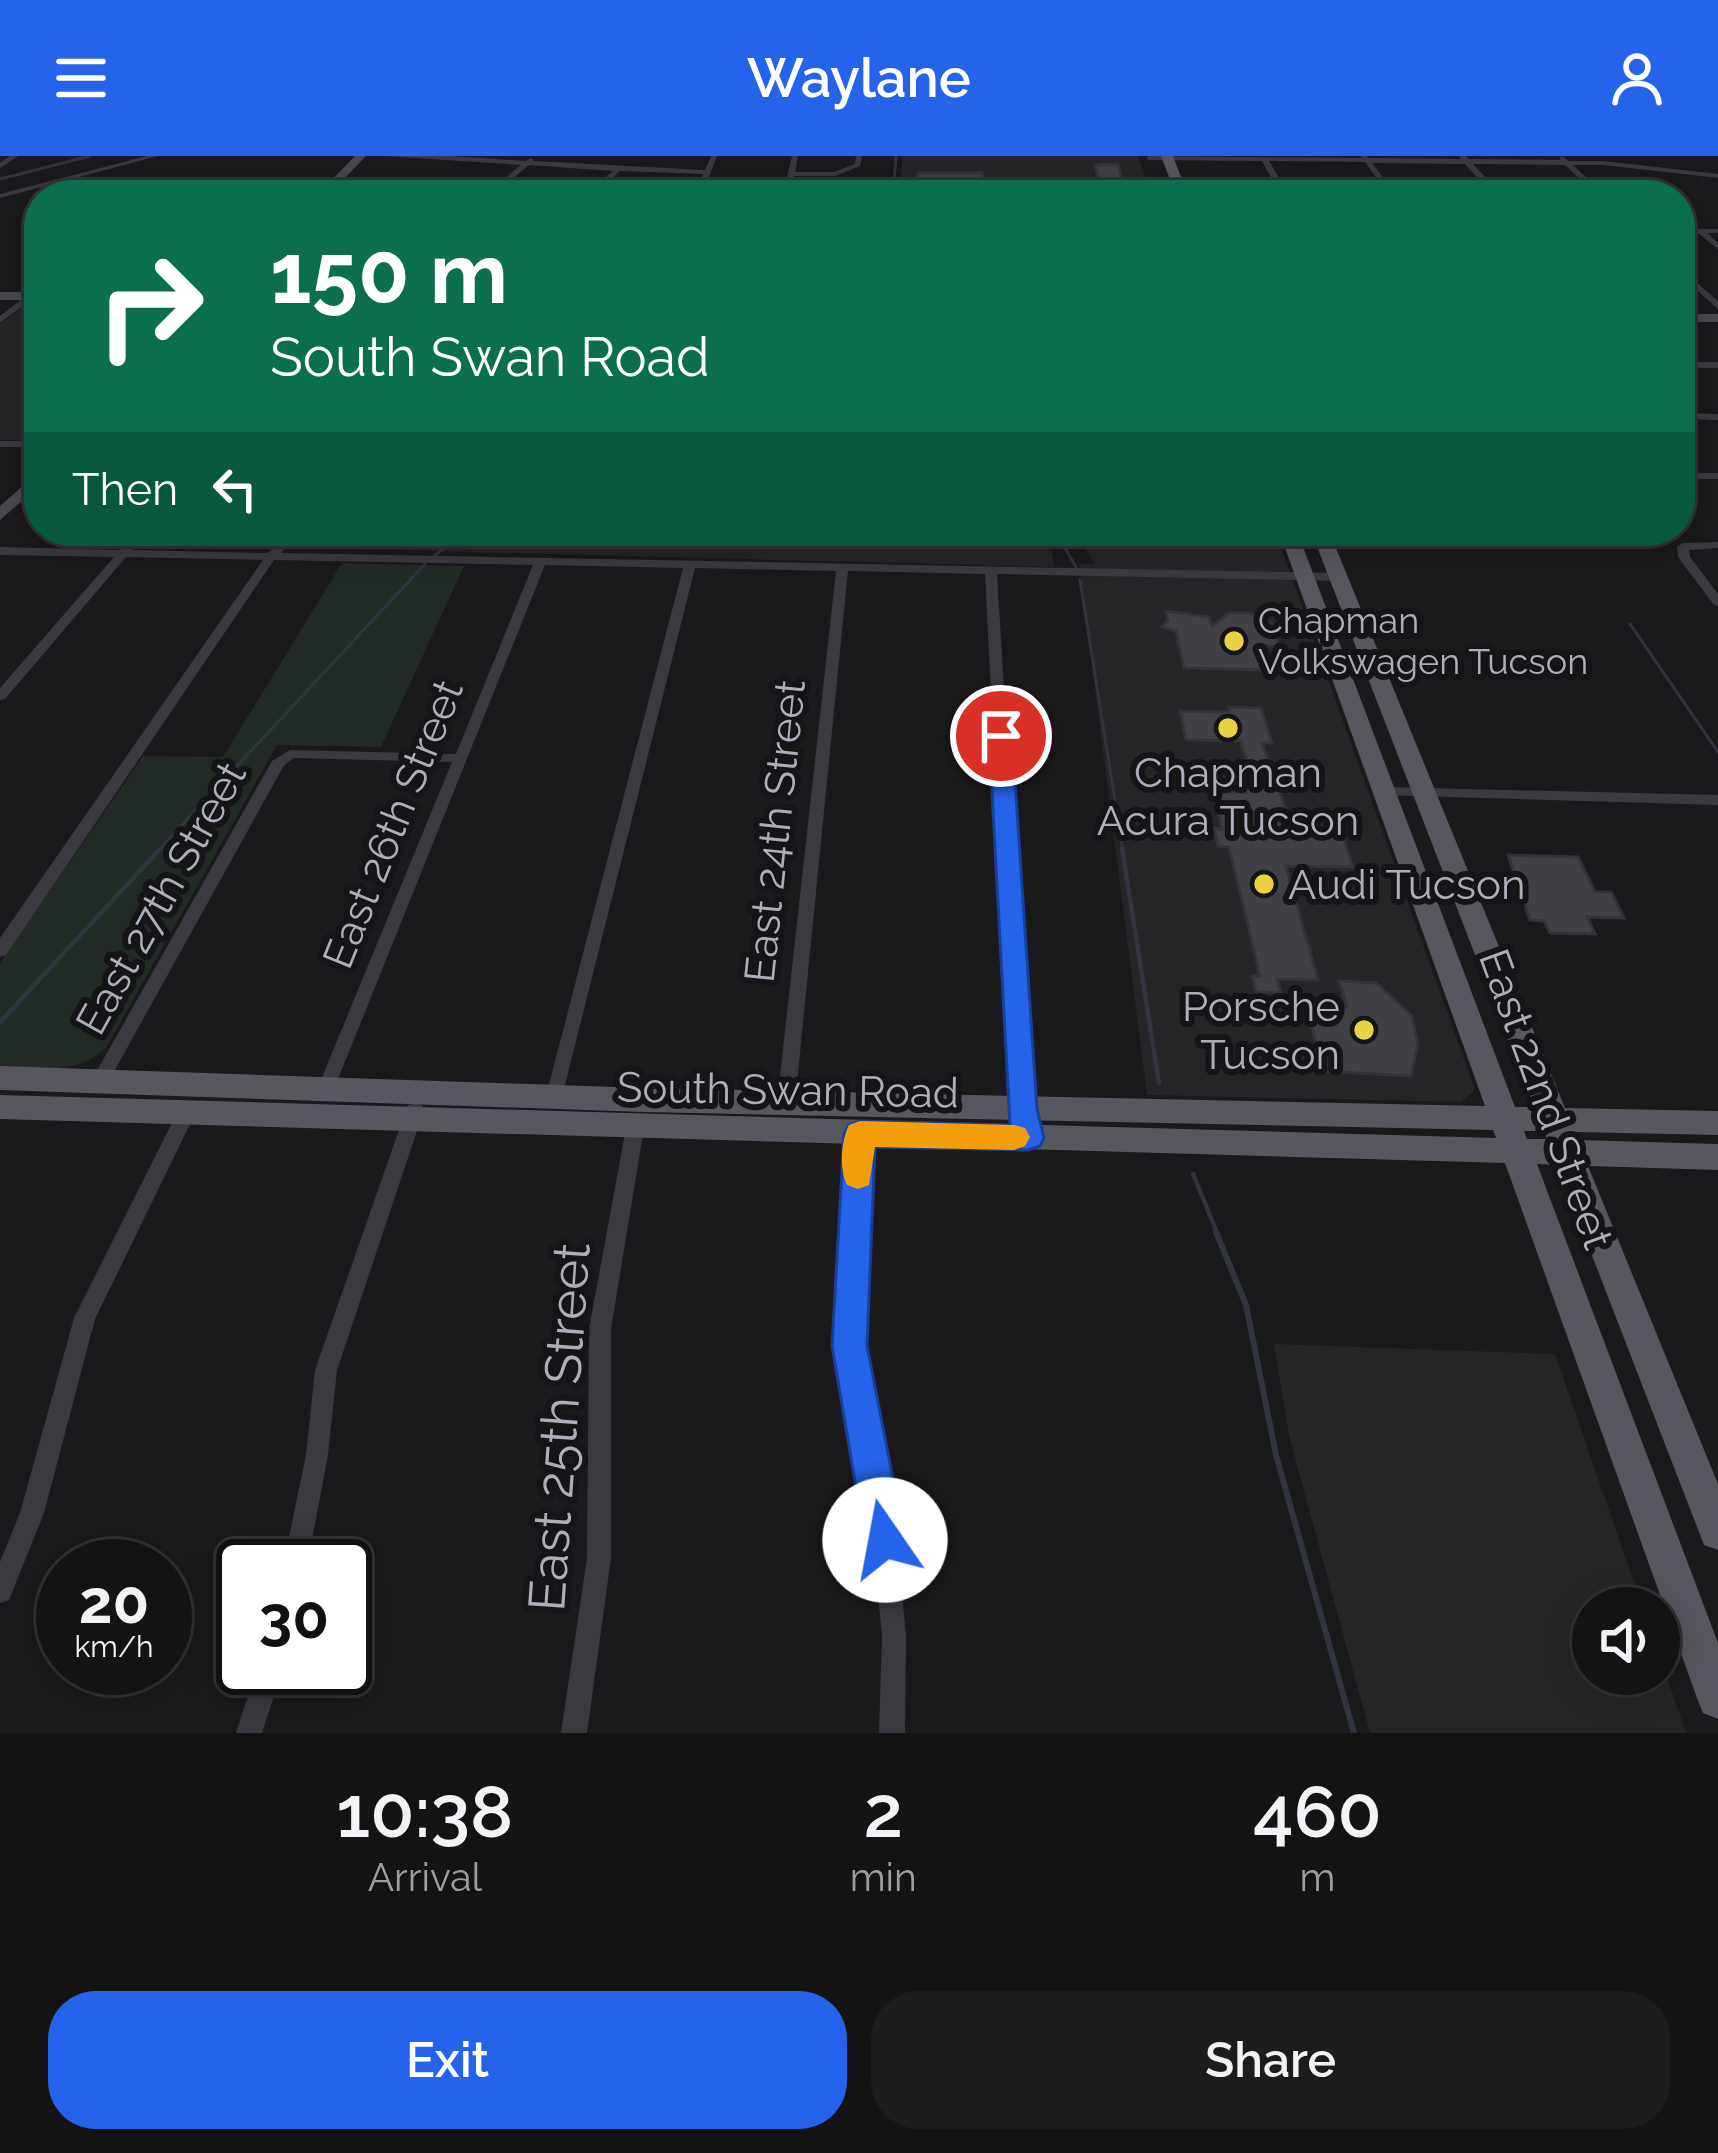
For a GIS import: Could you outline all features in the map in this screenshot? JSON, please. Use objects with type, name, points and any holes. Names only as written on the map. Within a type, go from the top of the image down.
[{"type":"main road","points":[[1149,157],[1156,176]]},
{"type":"main road","name":"East 22nd Street","points":[[1294,546],[1718,1698]]},
{"type":"main road","name":"East 22nd Street","points":[[1327,546],[1718,1531]]},
{"type":"main road","name":"South Swan Road","points":[[0,1078],[100,1081],[635,1128],[860,1134],[1025,1124],[1505,1117],[1718,1123]]},
{"type":"main road","name":"South Swan Road","points":[[416,1106],[555,1096],[786,1103],[1025,1124],[1718,1157]]},
{"type":"main road","name":"South Swan Road","points":[[0,1107],[187,1112],[321,1102]]},
{"type":"street","points":[[0,166],[15,156]]},
{"type":"street","points":[[62,180],[155,156]]},
{"type":"street","points":[[337,180],[361,156]]},
{"type":"street","points":[[388,156],[511,157],[617,171],[708,172]]},
{"type":"street","points":[[583,167],[603,156]]},
{"type":"street","points":[[705,180],[714,156]]},
{"type":"street","points":[[790,180],[795,156]]},
{"type":"street","points":[[791,175],[847,172],[858,165],[859,156]]},
{"type":"street","points":[[1149,157],[1563,159],[1706,174]]},
{"type":"street","points":[[1563,159],[1585,180]]},
{"type":"street","points":[[1652,166],[1672,159],[1718,180]]},
{"type":"street","points":[[506,180],[531,160]]},
{"type":"street","points":[[125,164],[149,172]]},
{"type":"street","points":[[607,180],[617,171]]},
{"type":"street","points":[[1695,231],[1718,231]]},
{"type":"street","points":[[1700,231],[1718,247]]},
{"type":"street","points":[[1695,284],[1718,306]]},
{"type":"street","points":[[0,515],[24,492]]},
{"type":"street","points":[[0,696],[126,546]]},
{"type":"street","points":[[0,951],[281,546]]},
{"type":"street","points":[[1680,546],[1718,602]]},
{"type":"street","points":[[0,551],[1340,577]]},
{"type":"street","name":"East 26th Street","points":[[321,1102],[541,562]]},
{"type":"street","points":[[555,1096],[690,564]]},
{"type":"street","name":"East 24th Street","points":[[786,1103],[842,567]]},
{"type":"street","points":[[992,570],[1025,1124]]},
{"type":"street","name":"East 27th Street","points":[[100,1081],[277,764],[290,754],[462,758]]},
{"type":"street","points":[[1385,792],[1718,800]]},
{"type":"street","points":[[300,1539],[326,1370],[416,1106]]},
{"type":"street","points":[[0,1591],[32,1513],[85,1318],[187,1112]]},
{"type":"street","name":"East 25th Street","points":[[574,1733],[599,1558],[600,1329],[635,1128]]},
{"type":"street","points":[[860,1134],[850,1346],[885,1540],[894,1636],[892,1733]]},
{"type":"street","points":[[249,1733],[261,1695]]},
{"type":"shaded area","points":[[902,156],[1138,156],[1147,180],[901,180]]},
{"type":"shaded area","points":[[24,307],[24,440],[0,440],[0,324]]},
{"type":"shaded area","points":[[398,546],[636,546],[635,549]]},
{"type":"shaded area","points":[[1050,546],[1055,567],[309,548]]},
{"type":"shaded area","points":[[1082,546],[1280,546],[1475,1090],[1461,1102],[1147,1095],[1079,564],[1094,563]]},
{"type":"shaded area","points":[[342,563],[464,566],[381,747],[277,745],[107,1046],[71,1066],[0,1067],[0,963],[143,756],[223,757]]},
{"type":"shaded area","points":[[1274,1344],[1555,1354],[1636,1587],[1572,1587],[1572,1695],[1673,1695],[1686,1733],[1370,1733],[1289,1436]]},
{"type":"building","points":[[1118,164],[1122,180],[1099,180],[1095,165]]},
{"type":"building","points":[[918,173],[982,173],[983,180],[917,180]]},
{"type":"building","name":"Chapman Volkswagen Tucson","points":[[1166,611],[1209,617],[1212,626],[1229,613],[1250,613],[1272,623],[1279,646],[1260,646],[1267,670],[1184,668],[1176,631],[1162,627],[1168,620]]},
{"type":"building","name":"Audi Tucson","points":[[1229,707],[1261,708],[1272,743],[1262,743],[1292,826],[1340,827],[1353,867],[1286,866],[1318,980],[1277,979],[1281,993],[1256,992],[1252,976],[1260,976],[1229,847],[1218,846],[1214,828],[1222,829],[1213,792],[1246,792],[1242,777],[1251,778],[1241,741],[1186,740],[1180,711],[1230,712]]},
{"type":"building","points":[[1508,855],[1578,857],[1595,892],[1611,892],[1624,918],[1587,917],[1595,934],[1550,933],[1544,921],[1530,920]]},
{"type":"building","name":"Porsche Tucson","points":[[1339,981],[1376,983],[1412,1016],[1418,1044],[1411,1076],[1323,1071],[1307,1006],[1347,1007]]},
{"type":"waterway","points":[[0,179],[90,156]]},
{"type":"waterway","points":[[894,180],[896,156]]},
{"type":"waterway","points":[[435,555],[447,546]]},
{"type":"waterway","points":[[1064,546],[1076,567]]},
{"type":"waterway","points":[[158,851],[425,564]]},
{"type":"waterway","points":[[1080,580],[1123,851]]},
{"type":"waterway","points":[[1630,624],[1718,752]]},
{"type":"waterway","points":[[0,1022],[161,848]]},
{"type":"waterway","points":[[1122,848],[1159,1083]]},
{"type":"waterway","points":[[1193,1174],[1218,1235]]},
{"type":"waterway","points":[[1216,1232],[1246,1305],[1276,1455],[1354,1733]]},
{"type":"slow traffic","points":[[858,1176],[860,1134],[1014,1137]]},
{"type":"place","name":"Chapman Volkswagen Tucson","points":[[1234,641]]},
{"type":"place","name":"Chapman Acura Tucson","points":[[1228,728]]},
{"type":"place","name":"Audi Tucson","points":[[1264,884]]},
{"type":"place","name":"Porsche Tucson","points":[[1364,1030]]},
{"type":"route","points":[[885,1540],[850,1346],[860,1134],[1029,1138],[1021,1109],[1001,736]]}]
